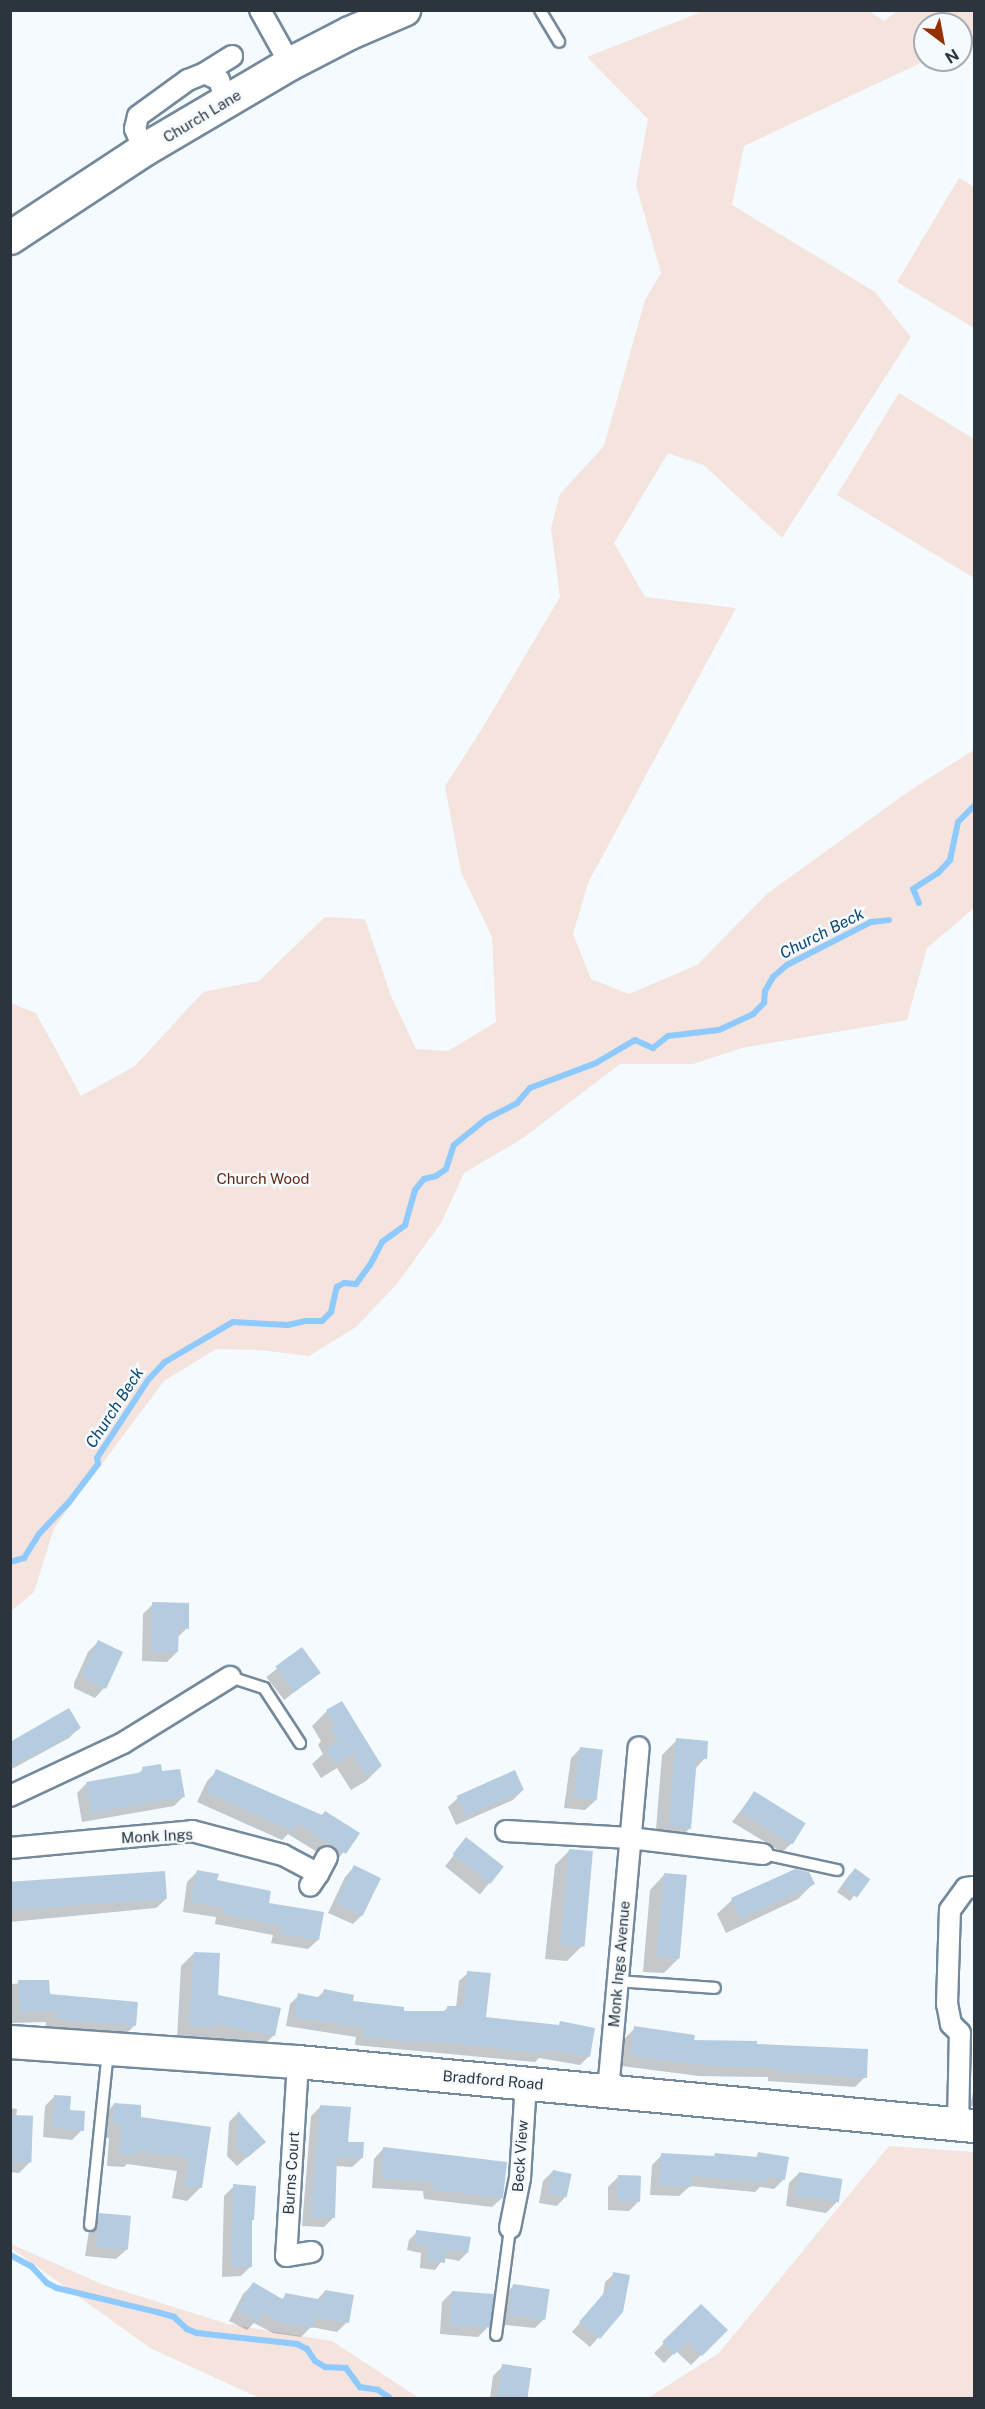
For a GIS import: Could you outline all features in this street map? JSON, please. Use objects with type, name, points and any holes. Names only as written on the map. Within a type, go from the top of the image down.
[{"type":"main road","name":"Church Lane","points":[[10,238],[144,150],[226,101],[350,33],[404,10]]},
{"type":"main road","name":"Bradford Road","points":[[10,2042],[298,2062],[966,2126]]},
{"type":"street","points":[[260,10],[290,64]]},
{"type":"street","points":[[144,150],[135,129],[138,116],[188,81],[232,56]]},
{"type":"street","points":[[204,73],[219,80],[226,101]]},
{"type":"street","points":[[10,1796],[123,1743],[230,1677]]},
{"type":"street","name":"Monk Ings Avenue","points":[[608,2091],[639,1748]]},
{"type":"street","name":"Monk Ings","points":[[10,1848],[192,1831],[283,1856],[318,1872]]},
{"type":"street","points":[[506,1831],[630,1838],[763,1854]]},
{"type":"street","points":[[966,2126],[960,2033],[951,2024],[947,2004],[950,1910],[966,1888],[975,1887]]},
{"type":"street","name":"Burns Court","points":[[298,2062],[285,2256],[312,2252]]},
{"type":"street","name":"Beck View","points":[[510,2228],[519,2189],[526,2083]]},
{"type":"lane","points":[[540,10],[559,42]]},
{"type":"lane","points":[[230,1677],[264,1688],[300,1743]]},
{"type":"lane","points":[[763,1854],[837,1870]]},
{"type":"lane","points":[[618,1981],[715,1988]]},
{"type":"lane","points":[[90,2225],[109,2049]]},
{"type":"lane","points":[[496,2335],[510,2228]]},
{"type":"green space","name":"Church Wood","points":[[706,10],[869,11],[884,21],[897,11],[974,11],[973,38],[973,12],[913,12],[913,67],[744,146],[732,205],[875,292],[911,337],[782,538],[705,466],[668,453],[614,543],[645,597],[736,608],[588,883],[573,934],[591,979],[629,994],[697,965],[768,893],[912,789],[974,750],[974,908],[927,948],[907,1020],[742,1048],[693,1064],[620,1064],[523,1138],[464,1173],[441,1223],[397,1284],[356,1327],[309,1356],[259,1350],[216,1349],[164,1381],[54,1528],[34,1592],[11,1611],[11,1003],[36,1013],[81,1096],[135,1066],[203,992],[259,981],[325,917],[365,919],[391,996],[416,1049],[448,1051],[496,1022],[492,937],[461,872],[445,786],[480,732],[560,597],[551,528],[560,494],[604,446],[645,300],[661,273],[636,185],[648,119],[587,57]]},
{"type":"green space","points":[[959,178],[974,187],[974,328],[897,282]]},
{"type":"green space","points":[[899,393],[974,439],[974,578],[837,495]]},
{"type":"green space","points":[[889,2146],[974,2152],[974,2398],[648,2398],[719,2353]]},
{"type":"green space","points":[[11,2244],[104,2285],[228,2324],[332,2341],[419,2398],[259,2398],[150,2348],[11,2248]]},
{"type":"building","points":[[152,1602],[189,1603],[189,1629],[179,1628],[178,1652],[151,1652]]},
{"type":"building","points":[[98,1640],[123,1652],[106,1689],[83,1678],[83,1672]]},
{"type":"building","points":[[302,1647],[321,1673],[294,1692],[275,1666]]},
{"type":"building","points":[[342,1701],[382,1766],[366,1776],[353,1754],[336,1764],[326,1748],[339,1740],[331,1729],[336,1726],[326,1710]]},
{"type":"building","points":[[69,1708],[81,1728],[49,1748],[10,1766],[10,1742]]},
{"type":"building","points":[[676,1738],[708,1741],[707,1759],[697,1758],[691,1829],[669,1827]]},
{"type":"building","points":[[580,1747],[603,1750],[597,1800],[574,1798]]},
{"type":"building","points":[[161,1764],[162,1771],[180,1769],[185,1797],[91,1813],[86,1782],[143,1772],[142,1767]]},
{"type":"building","points":[[216,1769],[322,1815],[325,1811],[360,1833],[346,1854],[297,1823],[293,1831],[206,1792]]},
{"type":"building","points":[[515,1770],[524,1790],[465,1816],[457,1796]]},
{"type":"building","points":[[754,1791],[806,1823],[792,1845],[741,1812]]},
{"type":"building","points":[[466,1837],[504,1867],[490,1884],[452,1854]]},
{"type":"building","points":[[569,1849],[593,1851],[585,1947],[561,1945]]},
{"type":"building","points":[[354,1865],[381,1878],[363,1916],[336,1903]]},
{"type":"building","points":[[855,1868],[870,1879],[857,1898],[841,1887]]},
{"type":"building","points":[[795,1869],[809,1872],[815,1884],[741,1919],[731,1898]]},
{"type":"building","points":[[197,1870],[219,1874],[217,1880],[271,1891],[269,1903],[324,1912],[319,1940],[280,1934],[282,1926],[224,1914],[225,1908],[191,1902]]},
{"type":"building","points":[[165,1871],[167,1899],[13,1910],[11,1882]]},
{"type":"building","points":[[664,1873],[687,1875],[680,1959],[657,1957]]},
{"type":"building","points":[[194,1952],[220,1953],[218,1995],[281,2008],[275,2036],[216,2024],[216,2027],[189,2026]]},
{"type":"building","points":[[467,1971],[491,1973],[486,2017],[559,2025],[560,2021],[595,2028],[590,2057],[546,2049],[546,2054],[445,2042],[408,2042],[364,2036],[365,2028],[294,2017],[298,1993],[322,1998],[324,1989],[354,1995],[353,2001],[404,2007],[404,2011],[447,2011],[447,2006],[464,2006]]},
{"type":"building","points":[[18,1980],[49,1980],[50,1994],[138,2002],[136,2026],[57,2019],[58,2011],[19,2012]]},
{"type":"building","points":[[634,2026],[695,2035],[694,2040],[757,2041],[757,2044],[868,2049],[867,2078],[777,2072],[777,2068],[709,2066],[631,2056]]},
{"type":"building","points":[[54,2095],[71,2096],[70,2110],[85,2111],[84,2131],[52,2128]]},
{"type":"building","points":[[114,2103],[141,2105],[141,2117],[211,2127],[202,2188],[185,2186],[189,2158],[139,2151],[138,2155],[120,2154],[122,2125],[113,2124]]},
{"type":"building","points":[[320,2105],[351,2107],[348,2142],[364,2142],[363,2158],[337,2157],[335,2218],[311,2217]]},
{"type":"building","points":[[238,2111],[266,2142],[247,2158],[236,2145]]},
{"type":"building","points":[[10,2115],[33,2116],[31,2163],[10,2162]]},
{"type":"building","points":[[383,2147],[507,2162],[503,2198],[433,2190],[433,2182],[381,2179]]},
{"type":"building","points":[[758,2152],[789,2157],[785,2180],[767,2177],[766,2183],[691,2176],[691,2187],[659,2185],[661,2153],[714,2156],[715,2153],[757,2157]]},
{"type":"building","points":[[553,2170],[572,2174],[567,2197],[548,2193]]},
{"type":"building","points":[[799,2172],[842,2179],[839,2203],[795,2196]]},
{"type":"building","points":[[618,2175],[641,2176],[640,2202],[617,2201]]},
{"type":"building","points":[[233,2184],[256,2186],[254,2220],[252,2220],[252,2267],[232,2267]]},
{"type":"building","points":[[99,2213],[131,2216],[128,2250],[96,2247]]},
{"type":"building","points":[[416,2230],[471,2237],[468,2253],[446,2249],[445,2263],[427,2260],[429,2246],[414,2243]]},
{"type":"building","points":[[613,2272],[630,2275],[623,2312],[600,2339],[579,2322],[611,2285]]},
{"type":"building","points":[[253,2282],[284,2300],[285,2293],[323,2300],[325,2290],[354,2295],[349,2323],[314,2317],[313,2328],[283,2323],[263,2313],[258,2322],[237,2310]]},
{"type":"building","points":[[513,2284],[550,2289],[545,2320],[509,2315]]},
{"type":"building","points":[[452,2291],[494,2294],[492,2328],[450,2325]]},
{"type":"building","points":[[701,2304],[728,2330],[702,2356],[687,2342],[674,2355],[662,2342]]},
{"type":"building","points":[[502,2364],[532,2368],[528,2398],[497,2398]]},
{"type":"waterway","name":"Church Beck","points":[[919,903],[913,889],[938,873],[950,860],[958,822],[974,806]]},
{"type":"waterway","name":"Church Beck","points":[[10,1562],[24,1558],[39,1534],[69,1502],[98,1464],[97,1458],[148,1380],[165,1362],[233,1322],[288,1325],[305,1321],[322,1321],[331,1312],[337,1287],[344,1283],[356,1284],[370,1265],[382,1242],[405,1225],[415,1190],[424,1179],[436,1176],[446,1169],[454,1145],[486,1119],[517,1103],[530,1088],[596,1063],[635,1040],[653,1048],[668,1036],[719,1030],[753,1014],[764,1003],[765,991],[773,977],[787,965],[871,922],[889,920]]},
{"type":"waterway","points":[[10,2255],[31,2266],[47,2283],[57,2288],[174,2317],[187,2329],[197,2333],[297,2344],[307,2349],[315,2361],[325,2367],[346,2368],[360,2387],[378,2390],[390,2398]]}]
